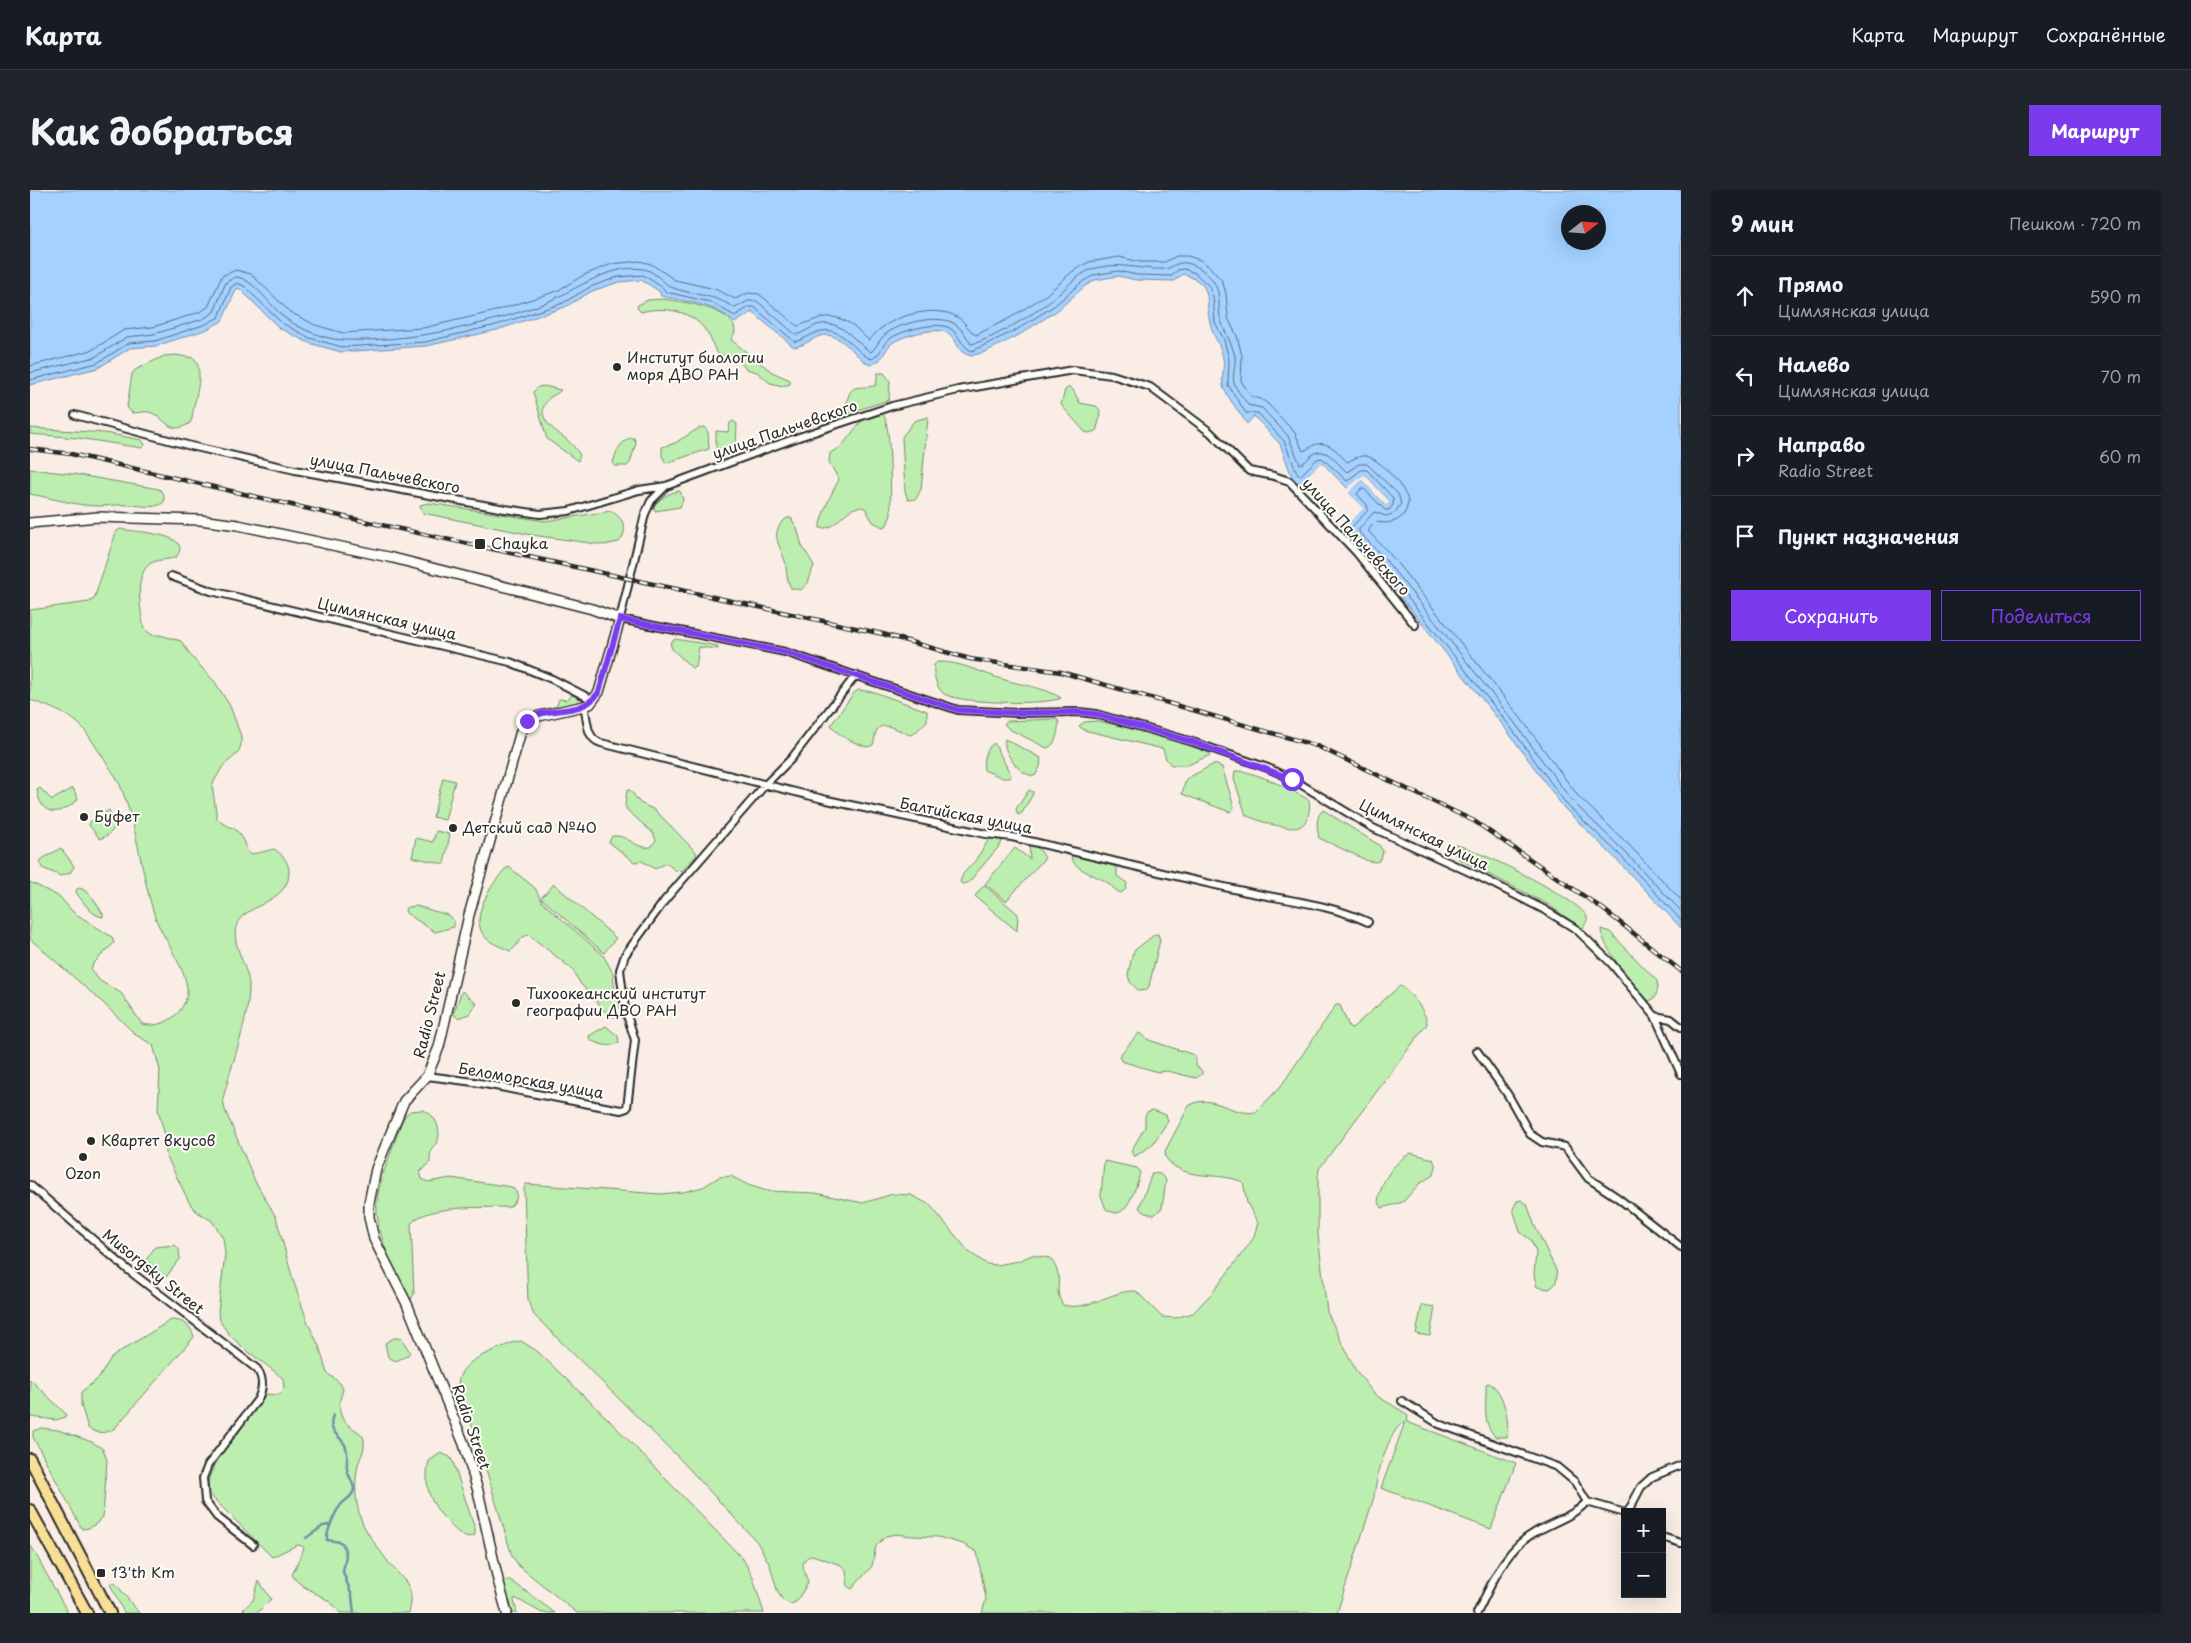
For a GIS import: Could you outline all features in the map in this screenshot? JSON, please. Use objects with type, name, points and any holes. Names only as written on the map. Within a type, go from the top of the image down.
[{"type":"highway","points":[[30,1459],[110,1613]]},
{"type":"highway","points":[[30,1510],[87,1613]]},
{"type":"main road","points":[[30,523],[98,517],[200,520],[238,525],[394,558],[592,609],[620,619],[599,692],[593,700],[584,706]]},
{"type":"main road","name":"Radio Street","points":[[507,1613],[478,1491],[464,1444],[407,1304],[374,1239],[369,1217],[369,1203],[376,1169],[391,1129],[404,1101],[427,1076],[443,1032],[464,936],[522,731],[527,721],[534,716],[584,706]]},
{"type":"street","name":"улица Пальчевского","points":[[75,415],[191,446],[295,470],[540,514],[568,511],[639,490],[666,486],[892,406],[958,390],[1068,370],[1112,375],[1140,383],[1158,393],[1210,432],[1249,471],[1289,481],[1357,553],[1415,625]]},
{"type":"street","points":[[620,619],[645,514],[651,501],[666,486]]},
{"type":"street","name":"Цимлянская улица","points":[[171,576],[183,582],[220,593],[510,662],[552,679],[593,700]]},
{"type":"street","name":"Цимлянская улица","points":[[620,619],[785,652],[958,710],[1018,713],[1079,712],[1096,714],[1193,742],[1268,768],[1292,779],[1374,828],[1476,875],[1545,910],[1576,929],[1611,962],[1655,1016],[1681,1074]]},
{"type":"street","points":[[764,784],[791,759],[856,675]]},
{"type":"street","name":"Балтийская улица","points":[[584,706],[591,736],[596,741],[837,802],[986,834],[1017,838],[1186,879],[1353,915],[1368,922]]},
{"type":"street","name":"Беломорская улица","points":[[427,1076],[474,1082],[610,1108],[625,1109],[628,1104],[635,1040],[625,1009],[620,970],[625,954],[664,900],[764,784]]},
{"type":"street","points":[[1655,1016],[1671,1019],[1681,1027]]},
{"type":"street","points":[[1477,1051],[1508,1095],[1530,1134],[1542,1142],[1565,1147],[1588,1178],[1618,1198],[1681,1247]]},
{"type":"street","name":"Musorgsky Street","points":[[30,1185],[127,1269],[257,1369],[263,1387],[258,1399],[208,1465],[203,1478],[205,1501],[217,1517],[253,1545]]},
{"type":"street","points":[[1402,1401],[1439,1424],[1557,1467],[1575,1482],[1586,1502],[1621,1512]]},
{"type":"street","points":[[1629,1508],[1640,1487],[1652,1478],[1681,1465]]},
{"type":"street","points":[[1478,1613],[1512,1550],[1532,1533],[1576,1512],[1586,1502]]},
{"type":"street","points":[[1666,1538],[1681,1544]]},
{"type":"green space","points":[[663,299],[702,306],[729,319],[734,325],[735,332],[731,340],[772,372],[790,380],[790,384],[783,386],[770,383],[757,372],[746,369],[733,355],[719,355],[706,331],[693,318],[685,314],[658,309],[641,312],[637,308],[638,305],[648,300]]},
{"type":"green space","points":[[175,355],[194,358],[199,371],[192,419],[190,423],[177,428],[168,425],[155,414],[149,412],[132,413],[127,407],[132,374],[135,370],[164,356]]},
{"type":"green space","points":[[878,373],[884,373],[890,381],[889,400],[848,413],[846,406],[852,390],[858,387],[876,385]]},
{"type":"green space","points":[[544,386],[561,390],[547,400],[543,408],[543,414],[545,420],[553,429],[569,442],[580,455],[578,461],[547,439],[533,392],[538,387]]},
{"type":"green space","points":[[1069,387],[1073,390],[1080,403],[1096,406],[1100,410],[1096,431],[1085,432],[1061,405],[1065,390]]},
{"type":"green space","points":[[883,414],[888,432],[890,462],[891,515],[887,525],[883,527],[873,522],[865,508],[858,507],[847,512],[832,525],[820,528],[824,512],[839,480],[829,462],[830,453],[841,447],[862,420]]},
{"type":"green space","points":[[928,417],[921,489],[916,499],[908,500],[905,491],[902,437],[914,421]]},
{"type":"green space","points":[[733,421],[737,424],[736,445],[731,450],[721,453],[716,448],[716,431],[728,432],[730,423]]},
{"type":"green space","points":[[704,427],[708,432],[709,449],[666,463],[662,456],[662,447],[675,443],[699,428]]},
{"type":"green space","points":[[30,428],[105,433],[142,440],[145,445],[142,448],[78,438],[30,434]]},
{"type":"green space","points":[[634,438],[636,443],[630,463],[627,466],[616,466],[613,464],[617,452],[623,442]]},
{"type":"green space","points":[[30,469],[73,474],[159,489],[164,494],[164,502],[156,506],[90,506],[30,494]]},
{"type":"green space","points":[[680,491],[683,500],[680,507],[655,511],[654,506],[659,500],[669,494]]},
{"type":"green space","points":[[429,503],[545,521],[611,511],[622,521],[624,534],[619,542],[604,545],[532,535],[423,513],[420,505]]},
{"type":"green space","points":[[787,518],[791,518],[797,528],[802,546],[814,565],[808,583],[801,590],[791,588],[789,585],[785,561],[777,539],[778,528]]},
{"type":"green space","points":[[120,529],[161,535],[171,538],[178,543],[180,549],[176,557],[153,562],[146,567],[142,574],[140,592],[144,629],[152,635],[160,635],[181,641],[192,657],[215,682],[230,706],[241,736],[241,745],[238,753],[223,766],[212,785],[217,818],[237,831],[243,838],[247,852],[253,854],[274,849],[284,858],[289,870],[288,881],[283,889],[276,896],[243,916],[238,922],[235,937],[248,977],[248,998],[243,1027],[223,1099],[225,1110],[255,1181],[276,1217],[293,1280],[308,1323],[319,1346],[327,1373],[340,1383],[343,1389],[340,1412],[343,1419],[362,1435],[364,1440],[356,1479],[356,1494],[360,1515],[374,1543],[408,1585],[411,1596],[409,1613],[340,1613],[329,1601],[296,1581],[292,1575],[304,1548],[302,1546],[297,1545],[272,1557],[213,1498],[208,1487],[209,1478],[214,1467],[265,1394],[278,1395],[284,1389],[283,1379],[235,1340],[226,1331],[221,1322],[218,1312],[225,1254],[223,1238],[212,1221],[196,1211],[189,1202],[166,1155],[166,1139],[158,1110],[160,1070],[153,1045],[136,1035],[101,1001],[30,939],[30,882],[60,897],[73,912],[112,937],[114,943],[93,964],[91,970],[100,981],[121,993],[142,1024],[157,1024],[171,1019],[185,1002],[187,986],[184,976],[155,917],[131,817],[118,781],[89,736],[76,721],[57,710],[30,700],[30,610],[89,602],[94,599],[116,532]]},
{"type":"green space","points":[[675,639],[718,646],[718,649],[699,647],[696,667],[692,668],[672,649],[670,643]]},
{"type":"green space","points":[[937,662],[963,666],[1005,680],[1042,689],[1061,698],[1039,702],[1002,702],[951,697],[943,693],[937,684],[934,665]]},
{"type":"green space","points":[[858,690],[874,692],[927,711],[927,721],[910,735],[888,726],[880,727],[876,732],[873,745],[868,747],[853,742],[838,733],[831,725],[853,694]]},
{"type":"green space","points":[[572,695],[578,698],[578,705],[556,708],[559,699],[567,700]]},
{"type":"green space","points":[[1058,720],[1059,723],[1057,734],[1053,744],[1047,748],[1009,729],[1004,724],[1008,721]]},
{"type":"green space","points":[[1098,721],[1177,741],[1205,751],[1210,755],[1188,765],[1171,765],[1166,759],[1163,749],[1084,730],[1079,726],[1084,722]]},
{"type":"green space","points":[[1005,739],[1041,758],[1040,767],[1035,776],[1024,772],[1013,762],[1006,750]]},
{"type":"green space","points":[[994,743],[1011,775],[1010,778],[1003,778],[984,770],[985,755]]},
{"type":"green space","points":[[1214,764],[1222,767],[1234,807],[1230,812],[1182,794],[1186,779]]},
{"type":"green space","points":[[1235,771],[1251,773],[1283,786],[1309,800],[1310,807],[1305,823],[1299,827],[1288,828],[1246,815],[1234,779]]},
{"type":"green space","points":[[443,778],[455,781],[445,820],[433,817]]},
{"type":"green space","points":[[40,788],[52,800],[73,788],[78,799],[65,809],[59,811],[47,810],[39,799],[37,790]]},
{"type":"green space","points":[[627,790],[630,790],[640,803],[655,810],[697,853],[682,871],[675,870],[666,863],[655,869],[642,861],[634,862],[609,842],[612,836],[618,836],[641,846],[651,847],[656,840],[653,833],[627,810],[625,805]]},
{"type":"green space","points":[[1029,790],[1033,794],[1022,813],[1018,815],[1016,809]]},
{"type":"green space","points":[[109,810],[116,827],[108,835],[100,839],[89,825],[90,822]]},
{"type":"green space","points":[[1323,810],[1379,845],[1383,851],[1381,859],[1377,862],[1368,861],[1319,838],[1318,819]]},
{"type":"green space","points":[[436,831],[450,834],[444,864],[412,857],[416,838],[433,842]]},
{"type":"green space","points":[[991,836],[999,837],[1002,841],[1001,844],[968,883],[962,884],[960,882],[963,874],[975,861]]},
{"type":"green space","points":[[1029,842],[1040,850],[1045,858],[1006,901],[985,884],[1015,848],[1030,859]]},
{"type":"green space","points":[[1456,845],[1484,855],[1567,899],[1587,917],[1583,928],[1549,905],[1459,859],[1450,850],[1452,846]]},
{"type":"green space","points":[[61,848],[74,866],[71,872],[61,876],[42,868],[40,862]]},
{"type":"green space","points":[[1071,855],[1117,867],[1117,876],[1127,883],[1126,889],[1121,893],[1117,891],[1108,883],[1076,865]]},
{"type":"green space","points":[[509,867],[535,888],[542,902],[603,955],[613,973],[617,1017],[609,1016],[580,983],[572,969],[529,935],[523,937],[510,951],[486,938],[481,930],[480,912],[488,892],[505,869]]},
{"type":"green space","points":[[554,884],[616,938],[604,953],[541,898]]},
{"type":"green space","points":[[984,885],[1018,914],[1017,931],[975,896]]},
{"type":"green space","points":[[79,888],[83,889],[93,898],[103,917],[95,914],[85,905],[77,894],[76,890]]},
{"type":"green space","points":[[416,906],[448,915],[454,922],[454,927],[435,932],[406,913],[405,909]]},
{"type":"green space","points":[[1601,929],[1610,932],[1657,981],[1658,988],[1655,998],[1649,1001],[1628,979],[1606,945]]},
{"type":"green space","points":[[1158,934],[1160,940],[1149,986],[1147,990],[1139,991],[1130,982],[1128,975],[1132,956],[1135,950]]},
{"type":"green space","points":[[1400,986],[1417,1002],[1427,1024],[1319,1169],[1318,1234],[1327,1312],[1355,1369],[1374,1394],[1408,1416],[1407,1422],[1516,1463],[1491,1529],[1381,1488],[1405,1422],[1399,1426],[1388,1444],[1384,1455],[1374,1497],[1337,1613],[982,1613],[986,1599],[977,1552],[963,1544],[938,1537],[896,1534],[886,1536],[876,1546],[872,1566],[852,1589],[848,1587],[846,1570],[841,1565],[812,1555],[807,1558],[804,1561],[803,1567],[808,1583],[796,1602],[790,1604],[782,1599],[777,1590],[770,1565],[757,1542],[679,1458],[534,1315],[528,1301],[524,1189],[526,1184],[660,1194],[683,1192],[703,1187],[719,1177],[731,1176],[748,1185],[767,1191],[815,1193],[863,1203],[893,1194],[911,1195],[930,1205],[969,1252],[987,1264],[997,1265],[1018,1261],[1032,1255],[1050,1258],[1058,1272],[1058,1293],[1063,1305],[1082,1306],[1117,1294],[1136,1291],[1162,1317],[1175,1318],[1193,1313],[1213,1292],[1253,1239],[1258,1223],[1247,1203],[1243,1182],[1223,1177],[1191,1173],[1173,1165],[1166,1158],[1165,1151],[1189,1106],[1205,1101],[1248,1113],[1256,1112],[1281,1086],[1336,1005],[1340,1005],[1349,1027],[1352,1028]]},
{"type":"green space","points":[[462,991],[477,1004],[469,1014],[458,1018],[453,1014]]},
{"type":"green space","points":[[606,1026],[618,1036],[619,1042],[608,1045],[590,1040],[589,1036]]},
{"type":"green space","points":[[1139,1033],[1149,1040],[1194,1055],[1196,1066],[1202,1071],[1202,1074],[1196,1078],[1167,1071],[1158,1072],[1121,1061],[1119,1056]]},
{"type":"green space","points":[[422,1110],[434,1118],[438,1127],[439,1137],[431,1149],[430,1163],[420,1172],[422,1179],[428,1182],[451,1178],[512,1187],[517,1193],[516,1200],[510,1207],[442,1210],[429,1213],[411,1224],[414,1294],[410,1301],[405,1298],[384,1245],[378,1223],[377,1205],[382,1179],[402,1122],[410,1111]]},
{"type":"green space","points":[[1153,1110],[1166,1115],[1168,1121],[1152,1145],[1134,1157],[1131,1151],[1145,1127],[1145,1116],[1147,1112]]},
{"type":"green space","points":[[1411,1153],[1433,1159],[1436,1167],[1433,1175],[1419,1184],[1403,1202],[1382,1208],[1378,1201],[1385,1180],[1393,1167]]},
{"type":"green space","points":[[1104,1161],[1137,1168],[1140,1172],[1129,1202],[1125,1208],[1117,1213],[1106,1209],[1101,1196]]},
{"type":"green space","points":[[1152,1173],[1160,1174],[1166,1180],[1162,1208],[1154,1215],[1145,1213],[1139,1208]]},
{"type":"green space","points":[[1521,1200],[1527,1204],[1534,1224],[1556,1270],[1556,1281],[1549,1289],[1537,1287],[1534,1275],[1536,1252],[1531,1240],[1520,1232],[1513,1209],[1517,1201]]},
{"type":"green space","points":[[175,1245],[179,1249],[180,1259],[166,1277],[146,1260],[155,1247]]},
{"type":"green space","points":[[1422,1305],[1435,1307],[1430,1336],[1416,1334]]},
{"type":"green space","points":[[171,1320],[186,1324],[191,1329],[194,1337],[115,1428],[102,1432],[88,1428],[81,1405],[81,1392],[99,1378],[110,1359]]},
{"type":"green space","points":[[394,1338],[401,1338],[410,1352],[407,1356],[396,1361],[388,1357],[385,1343]]},
{"type":"green space","points":[[521,1341],[537,1351],[608,1419],[743,1559],[752,1575],[764,1613],[577,1613],[519,1566],[512,1556],[480,1449],[458,1385],[464,1369],[478,1358],[514,1342]]},
{"type":"green space","points":[[30,1379],[66,1414],[65,1417],[56,1420],[30,1417]]},
{"type":"green space","points":[[1486,1384],[1494,1386],[1505,1407],[1508,1423],[1507,1437],[1496,1437],[1488,1426]]},
{"type":"green space","points":[[41,1428],[58,1430],[92,1442],[103,1449],[107,1460],[103,1517],[89,1528],[82,1529],[33,1437],[33,1431]]},
{"type":"green space","points":[[441,1453],[450,1457],[453,1462],[475,1529],[475,1535],[470,1537],[460,1534],[453,1527],[442,1515],[429,1494],[427,1470],[429,1461]]},
{"type":"green space","points":[[30,1544],[68,1613],[30,1613]]},
{"type":"green space","points":[[509,1580],[555,1613],[542,1613],[515,1598],[517,1613],[510,1613],[503,1588],[504,1583]]},
{"type":"green space","points":[[259,1581],[271,1599],[257,1613],[240,1613],[253,1600]]},
{"type":"green space","points":[[112,1582],[117,1585],[139,1613],[124,1613],[110,1584]]},
{"type":"water","points":[[30,190],[1681,190],[1681,928],[1616,859],[1564,808],[1505,728],[1424,626],[1375,565],[1342,530],[1363,508],[1349,493],[1362,480],[1386,506],[1390,502],[1364,474],[1348,489],[1321,462],[1299,484],[1292,477],[1280,444],[1254,416],[1247,424],[1224,389],[1222,381],[1223,358],[1211,327],[1204,287],[1193,278],[1183,274],[1174,281],[1136,280],[1118,276],[1095,280],[1085,286],[1058,310],[1019,335],[985,352],[970,356],[961,351],[954,339],[947,333],[927,331],[896,341],[888,347],[881,359],[870,365],[841,340],[834,337],[828,335],[820,336],[794,347],[752,312],[735,323],[728,317],[710,308],[661,296],[659,291],[641,280],[619,282],[592,291],[565,307],[497,330],[426,346],[341,352],[309,343],[279,328],[237,288],[222,321],[208,329],[156,346],[130,348],[98,368],[30,385]]},
{"type":"pier","points":[[1321,462],[1347,489],[1364,474],[1390,502],[1386,506],[1362,480],[1349,493],[1364,508],[1342,530],[1341,528],[1360,508],[1347,495],[1347,491],[1321,466],[1301,485],[1299,484]]},
{"type":"waterway","points":[[333,1415],[332,1429],[345,1445],[347,1469],[354,1490],[336,1513],[329,1528],[327,1540],[343,1544],[346,1555],[343,1572],[352,1596],[354,1613]]},
{"type":"waterway","points":[[306,1538],[323,1526],[329,1525]]},
{"type":"railway","points":[[30,449],[71,454],[322,512],[883,634],[970,659],[1061,672],[1317,746],[1474,821],[1603,909],[1681,971]]},
{"type":"place","name":"Институт биологии моря ДВО РАН","points":[[617,367]]},
{"type":"place","name":"Chayka","points":[[480,544]]},
{"type":"place","name":"Буфет","points":[[84,817]]},
{"type":"place","name":"Детский сад №40","points":[[453,828]]},
{"type":"place","name":"Тихоокеанский институт географии ДВО РАН","points":[[516,1003]]},
{"type":"place","name":"Квартет вкусов","points":[[91,1141]]},
{"type":"place","name":"Ozon","points":[[83,1157]]},
{"type":"place","name":"13'th Km","points":[[101,1573]]},
{"type":"route","points":[[527,721],[530,718],[543,714],[590,704],[599,692],[620,619],[785,652],[958,710],[975,709],[1018,713],[1090,712],[1193,742],[1268,768],[1292,779]]}]
